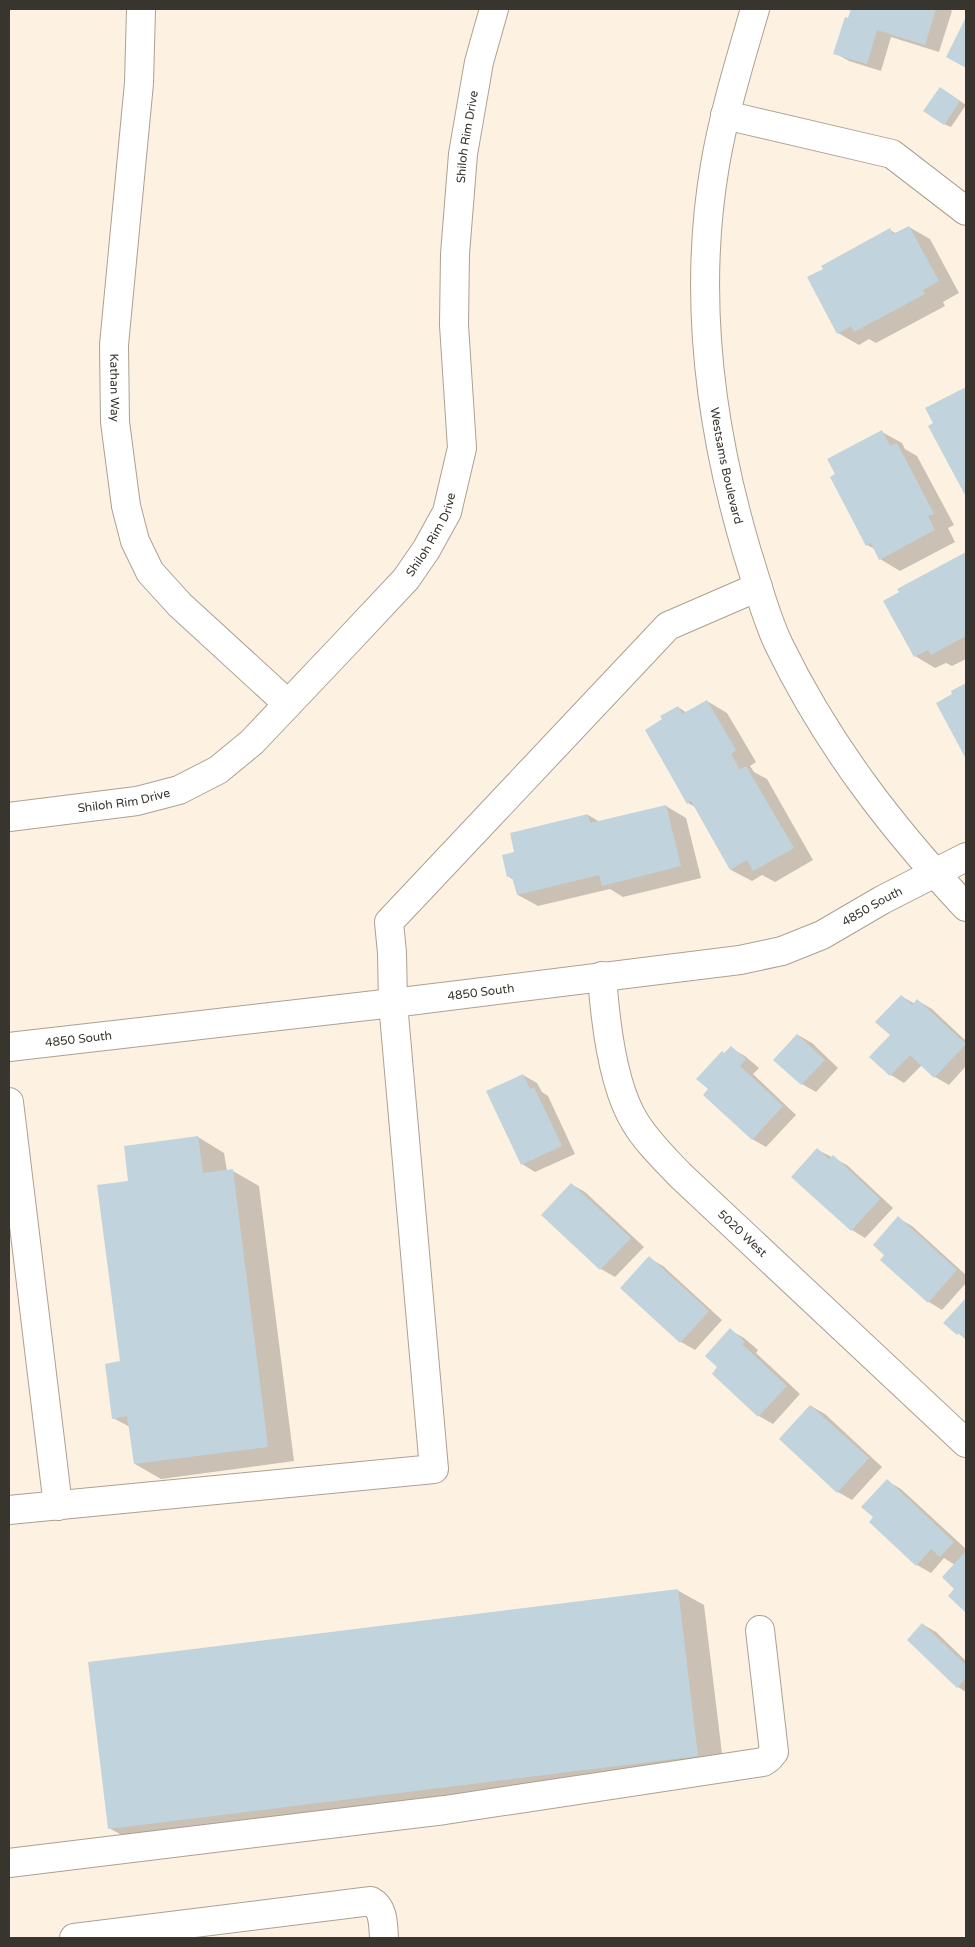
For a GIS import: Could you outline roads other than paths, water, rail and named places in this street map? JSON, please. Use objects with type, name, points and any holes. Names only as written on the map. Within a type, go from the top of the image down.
[{"type":"street","name":"Kathan Way","points":[[140,9],[139,83],[114,345],[115,422],[126,506],[134,541],[150,572],[180,605],[288,704]]},
{"type":"street","name":"Shiloh Rim Drive","points":[[9,817],[137,802],[179,790],[218,770],[252,742],[288,704],[406,579],[426,550],[447,512],[462,448],[454,316],[455,254],[463,154],[479,62],[494,9]]},
{"type":"street","name":"Westsams Boulevard","points":[[755,9],[725,114],[715,168],[707,237],[707,342],[717,428],[732,499],[758,587],[778,642],[806,696],[846,762],[893,824],[934,873],[966,907]]},
{"type":"street","points":[[725,114],[892,154],[966,211]]},
{"type":"street","points":[[9,1510],[434,1469],[393,1003],[389,922],[668,626],[758,587]]},
{"type":"street","name":"4850 South","points":[[9,1047],[393,1003],[740,960],[782,951],[822,936],[882,900],[966,857]]},
{"type":"street","name":"5020 West","points":[[602,976],[606,1025],[621,1091],[634,1121],[654,1147],[687,1182],[966,1442]]},
{"type":"street","points":[[9,1102],[58,1506]]},
{"type":"street","points":[[9,1863],[445,1810],[763,1762],[774,1752],[760,1630]]},
{"type":"street","points":[[74,1938],[371,1901],[378,1905],[381,1912],[384,1938]]}]
